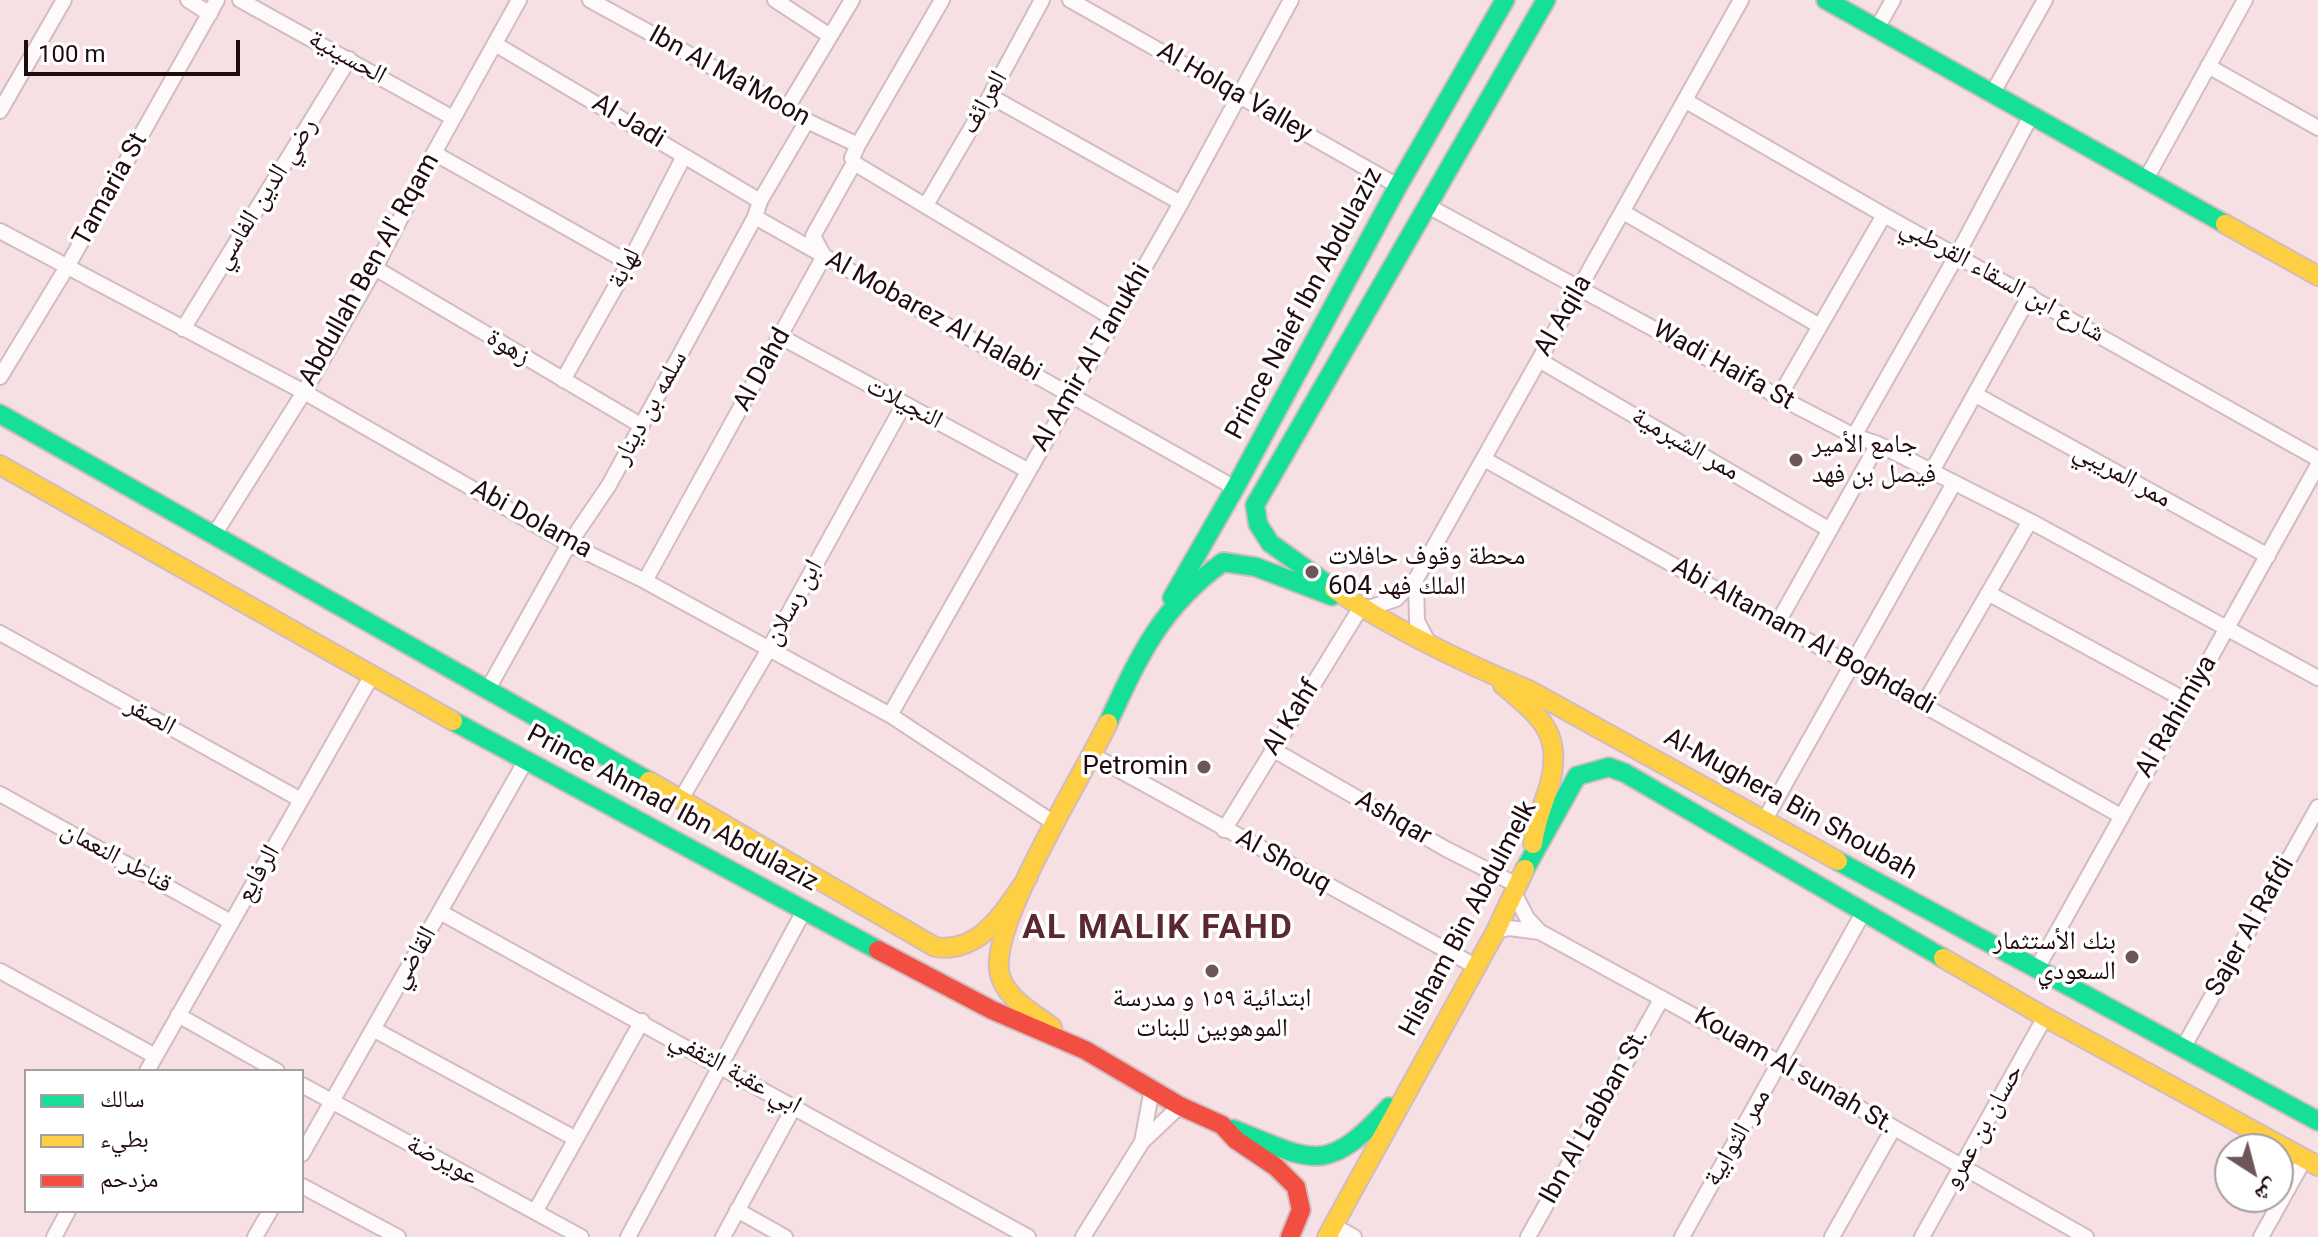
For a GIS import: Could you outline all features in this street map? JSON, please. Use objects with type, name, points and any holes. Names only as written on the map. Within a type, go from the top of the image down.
[{"type":"street","points":[[0,111],[64,0]]},
{"type":"street","points":[[188,0],[213,7]]},
{"type":"street","name":"الحسينية","points":[[240,0],[453,118]]},
{"type":"street","name":"Abdullah Ben Al' Rqam","points":[[214,535],[304,392],[375,268],[434,153],[519,0]]},
{"type":"street","name":"Ibn Al Ma'Moon","points":[[590,0],[787,108],[926,205],[1114,319]]},
{"type":"street","points":[[775,0],[830,36]]},
{"type":"street","points":[[787,108],[852,0]]},
{"type":"street","points":[[824,256],[813,236],[942,0]]},
{"type":"street","name":"العرائف","points":[[926,205],[1042,0]]},
{"type":"street","name":"Al Holqa Valley","points":[[1070,0],[1398,186]]},
{"type":"street","name":"Al Amir Al Tanukhi","points":[[890,715],[1181,203],[1291,0]]},
{"type":"street","name":"Prince Naief Ibn Abdulaziz","points":[[1085,1050],[1032,1013],[1010,992],[999,971],[1000,953],[1028,877],[1152,632],[1235,488],[1398,186],[1505,0]]},
{"type":"street","name":"Prince Naief Ibn Abdulaziz","points":[[1255,516],[1258,497],[1546,0]]},
{"type":"street","name":"Al Aqila","points":[[1359,606],[1396,599],[1416,579],[1741,0]]},
{"type":"street","points":[[1826,0],[2318,276]]},
{"type":"street","points":[[1877,28],[1893,0]]},
{"type":"street","points":[[1992,94],[2045,0]]},
{"type":"street","points":[[2146,179],[2245,0]]},
{"type":"street","name":"Tamaria St","points":[[0,377],[67,267],[213,7]]},
{"type":"street","name":"Al Jadi","points":[[495,44],[760,201]]},
{"type":"street","name":"رضي الدين الفاسي","points":[[183,329],[349,59]]},
{"type":"street","points":[[2208,66],[2314,126],[2318,110]]},
{"type":"street","points":[[990,96],[1181,203]]},
{"type":"street","name":"شارع ابن السقاء القرطبي","points":[[1686,101],[2318,459]]},
{"type":"street","points":[[1854,436],[1957,255],[2031,116]]},
{"type":"street","name":"سلمه بن دينار","points":[[488,689],[569,544],[609,485],[755,217],[760,201],[807,121]]},
{"type":"street","points":[[434,153],[629,263]]},
{"type":"street","name":"لهابة","points":[[563,380],[629,263],[684,156]]},
{"type":"street","name":"Wadi Haifa St","points":[[1428,206],[1779,397],[2030,521],[2318,678]]},
{"type":"street","points":[[1623,212],[1818,325]]},
{"type":"street","points":[[1779,397],[1884,215]]},
{"type":"street","name":"Al Mobarez Al Halabi","points":[[755,217],[1235,488]]},
{"type":"street","name":"Abi Dolama","points":[[0,231],[304,392],[569,544],[645,581],[890,715],[1054,823]]},
{"type":"street","name":"Al Dahd","points":[[645,581],[824,256]]},
{"type":"street","name":"زهوة","points":[[375,268],[642,426]]},
{"type":"street","points":[[1932,471],[2030,295]]},
{"type":"street","name":"النجيلات","points":[[781,337],[1027,470]]},
{"type":"street","name":"ممر الشبرمية","points":[[1539,360],[1830,530]]},
{"type":"street","name":"ممر المريبي","points":[[1976,395],[2268,556]]},
{"type":"street","name":"ابن رسلان","points":[[681,799],[769,649],[904,404]]},
{"type":"street","name":"Prince Ahmad Ibn Abdulaziz","points":[[0,414],[681,799],[935,947],[949,952],[981,935],[1028,877]]},
{"type":"street","points":[[1777,624],[1878,444]]},
{"type":"street","name":"Abi Altamam Al Boghdadi","points":[[1484,459],[2121,816]]},
{"type":"street","name":"Prince Ahmad Ibn Abdulaziz","points":[[0,465],[525,762],[992,1010],[1085,1050],[1180,1106],[1222,1125],[1236,1140],[1276,1167],[1296,1187],[1301,1210],[1290,1237]]},
{"type":"street","name":"Al Rahimiya","points":[[2036,970],[2318,465]]},
{"type":"street","points":[[1764,821],[1954,483]]},
{"type":"street","name":"Al-Mughera Bin Shoubah","points":[[1255,516],[1270,543],[1359,606],[1490,674],[1531,691],[2036,970],[2318,1121]]},
{"type":"street","points":[[1924,704],[2030,521]]},
{"type":"street","name":"Prince Naief Ibn Abdulaziz","points":[[1152,632],[1208,572],[1223,562],[1256,567],[1359,606]]},
{"type":"street","points":[[1416,579],[1417,621],[1428,641]]},
{"type":"street","points":[[1988,593],[2185,700]]},
{"type":"street","name":"Al Kahf","points":[[1224,830],[1359,606]]},
{"type":"street","name":"الصقر","points":[[0,633],[301,800]]},
{"type":"street","points":[[1490,674],[1545,723],[1557,743],[1548,790],[1534,824],[1533,852]]},
{"type":"street","name":"الرفايع","points":[[148,1069],[371,677]]},
{"type":"street","name":"Ashqar","points":[[1272,749],[1515,888]]},
{"type":"street","name":"Al Shouq","points":[[1092,755],[1475,966]]},
{"type":"street","name":"القاضي","points":[[304,1151],[525,762]]},
{"type":"street","name":"Al-Mughera Bin Shoubah","points":[[1577,776],[1609,767],[1625,773],[2045,1017],[2312,1162]]},
{"type":"street","name":"Hisham Bin Abdulmelk","points":[[1330,1231],[1496,931],[1533,852],[1577,776]]},
{"type":"street","name":"قناطر النعمان","points":[[0,794],[231,922]]},
{"type":"street","name":"Sajer Al Rafdi","points":[[2183,1048],[2318,807]]},
{"type":"street","points":[[1515,888],[1527,918],[1540,932]]},
{"type":"street","points":[[628,1237],[805,909]]},
{"type":"street","name":"ابي عقبة الثقفي","points":[[440,912],[1028,1237]]},
{"type":"street","name":"ممر الثوابية","points":[[1682,1237],[1863,913]]},
{"type":"street","name":"Kouam Al sunah St.","points":[[1496,931],[1509,928],[1540,932],[1780,1063],[2086,1237]]},
{"type":"street","points":[[2,977],[155,1056]]},
{"type":"street","name":"Ibn Al Labban St.","points":[[1528,1237],[1662,998]]},
{"type":"street","points":[[178,1015],[273,1069]]},
{"type":"street","name":"حسان بن عمرو","points":[[1922,1237],[2045,1017]]},
{"type":"street","points":[[535,1212],[642,1021]]},
{"type":"street","points":[[373,1029],[576,1139]]},
{"type":"street","name":"عويرضة","points":[[304,1086],[581,1237]]},
{"type":"street","name":"Hisham Bin Abdulmelk","points":[[1222,1125],[1308,1157],[1327,1157],[1341,1152],[1408,1087]]},
{"type":"street","points":[[1142,1142],[1152,1089]]},
{"type":"street","points":[[1083,1237],[1142,1142],[1180,1106]]},
{"type":"street","points":[[723,1237],[794,1107]]},
{"type":"street","points":[[1832,1237],[1893,1129]]},
{"type":"street","points":[[2261,1237],[2312,1162]]},
{"type":"street","points":[[304,1187],[398,1237]]},
{"type":"street","points":[[737,1210],[785,1237]]},
{"type":"street","points":[[54,1237],[67,1213]]},
{"type":"street","points":[[255,1237],[269,1213]]},
{"type":"street","points":[[1330,1231],[1354,1237]]},
{"type":"traffic: fast","points":[[1172,598],[1398,186],[1505,0]]},
{"type":"traffic: fast","points":[[1334,589],[1270,543],[1258,524],[1255,505],[1546,0]]},
{"type":"traffic: fast","points":[[1826,0],[2225,224]]},
{"type":"traffic: fast","points":[[0,414],[649,781]]},
{"type":"traffic: fast","points":[[1108,723],[1154,634],[1183,597],[1223,562],[1256,567],[1332,596]]},
{"type":"traffic: fast","points":[[453,721],[878,950]]},
{"type":"traffic: fast","points":[[1525,869],[1577,776],[1609,767],[1625,773],[1943,958]]},
{"type":"traffic: fast","points":[[1838,861],[2318,1121]]},
{"type":"traffic: fast","points":[[1233,1129],[1282,1149],[1317,1156],[1333,1153],[1349,1144],[1389,1107]]},
{"type":"traffic: slow","points":[[2225,224],[2318,276]]},
{"type":"traffic: slow","points":[[0,465],[453,721]]},
{"type":"traffic: slow","points":[[1334,589],[1405,632],[1531,691],[1838,861]]},
{"type":"traffic: slow","points":[[1503,685],[1539,718],[1552,741],[1553,771],[1533,844]]},
{"type":"traffic: slow","points":[[1052,1027],[1006,988],[999,970],[1001,947],[1024,883],[1108,723]]},
{"type":"traffic: slow","points":[[649,781],[935,947],[966,944],[979,937],[1001,915],[1028,877]]},
{"type":"traffic: slow","points":[[1327,1237],[1496,931],[1525,869]]},
{"type":"traffic: slow","points":[[1943,958],[2318,1166]]},
{"type":"traffic: jam","points":[[878,950],[992,1010],[1085,1050],[1180,1106],[1222,1125],[1236,1140],[1276,1167],[1296,1187],[1301,1210],[1290,1237]]},
{"type":"place","name":"جامع الأمير فيصل بن فهد","points":[[1796,460]]},
{"type":"place","name":"محطة وقوف حافلات الملك فهد 604","points":[[1312,572]]},
{"type":"place","name":"Petromin","points":[[1204,767]]},
{"type":"place","name":"بنك الأستثمار السعودي","points":[[2132,957]]},
{"type":"place","name":"ابتدائية ١٥٩ و مدرسة الموهوبين للبنات","points":[[1212,971]]},
{"type":"district","name":"AL MALIK FAHD","points":[[1158,929]]}]
